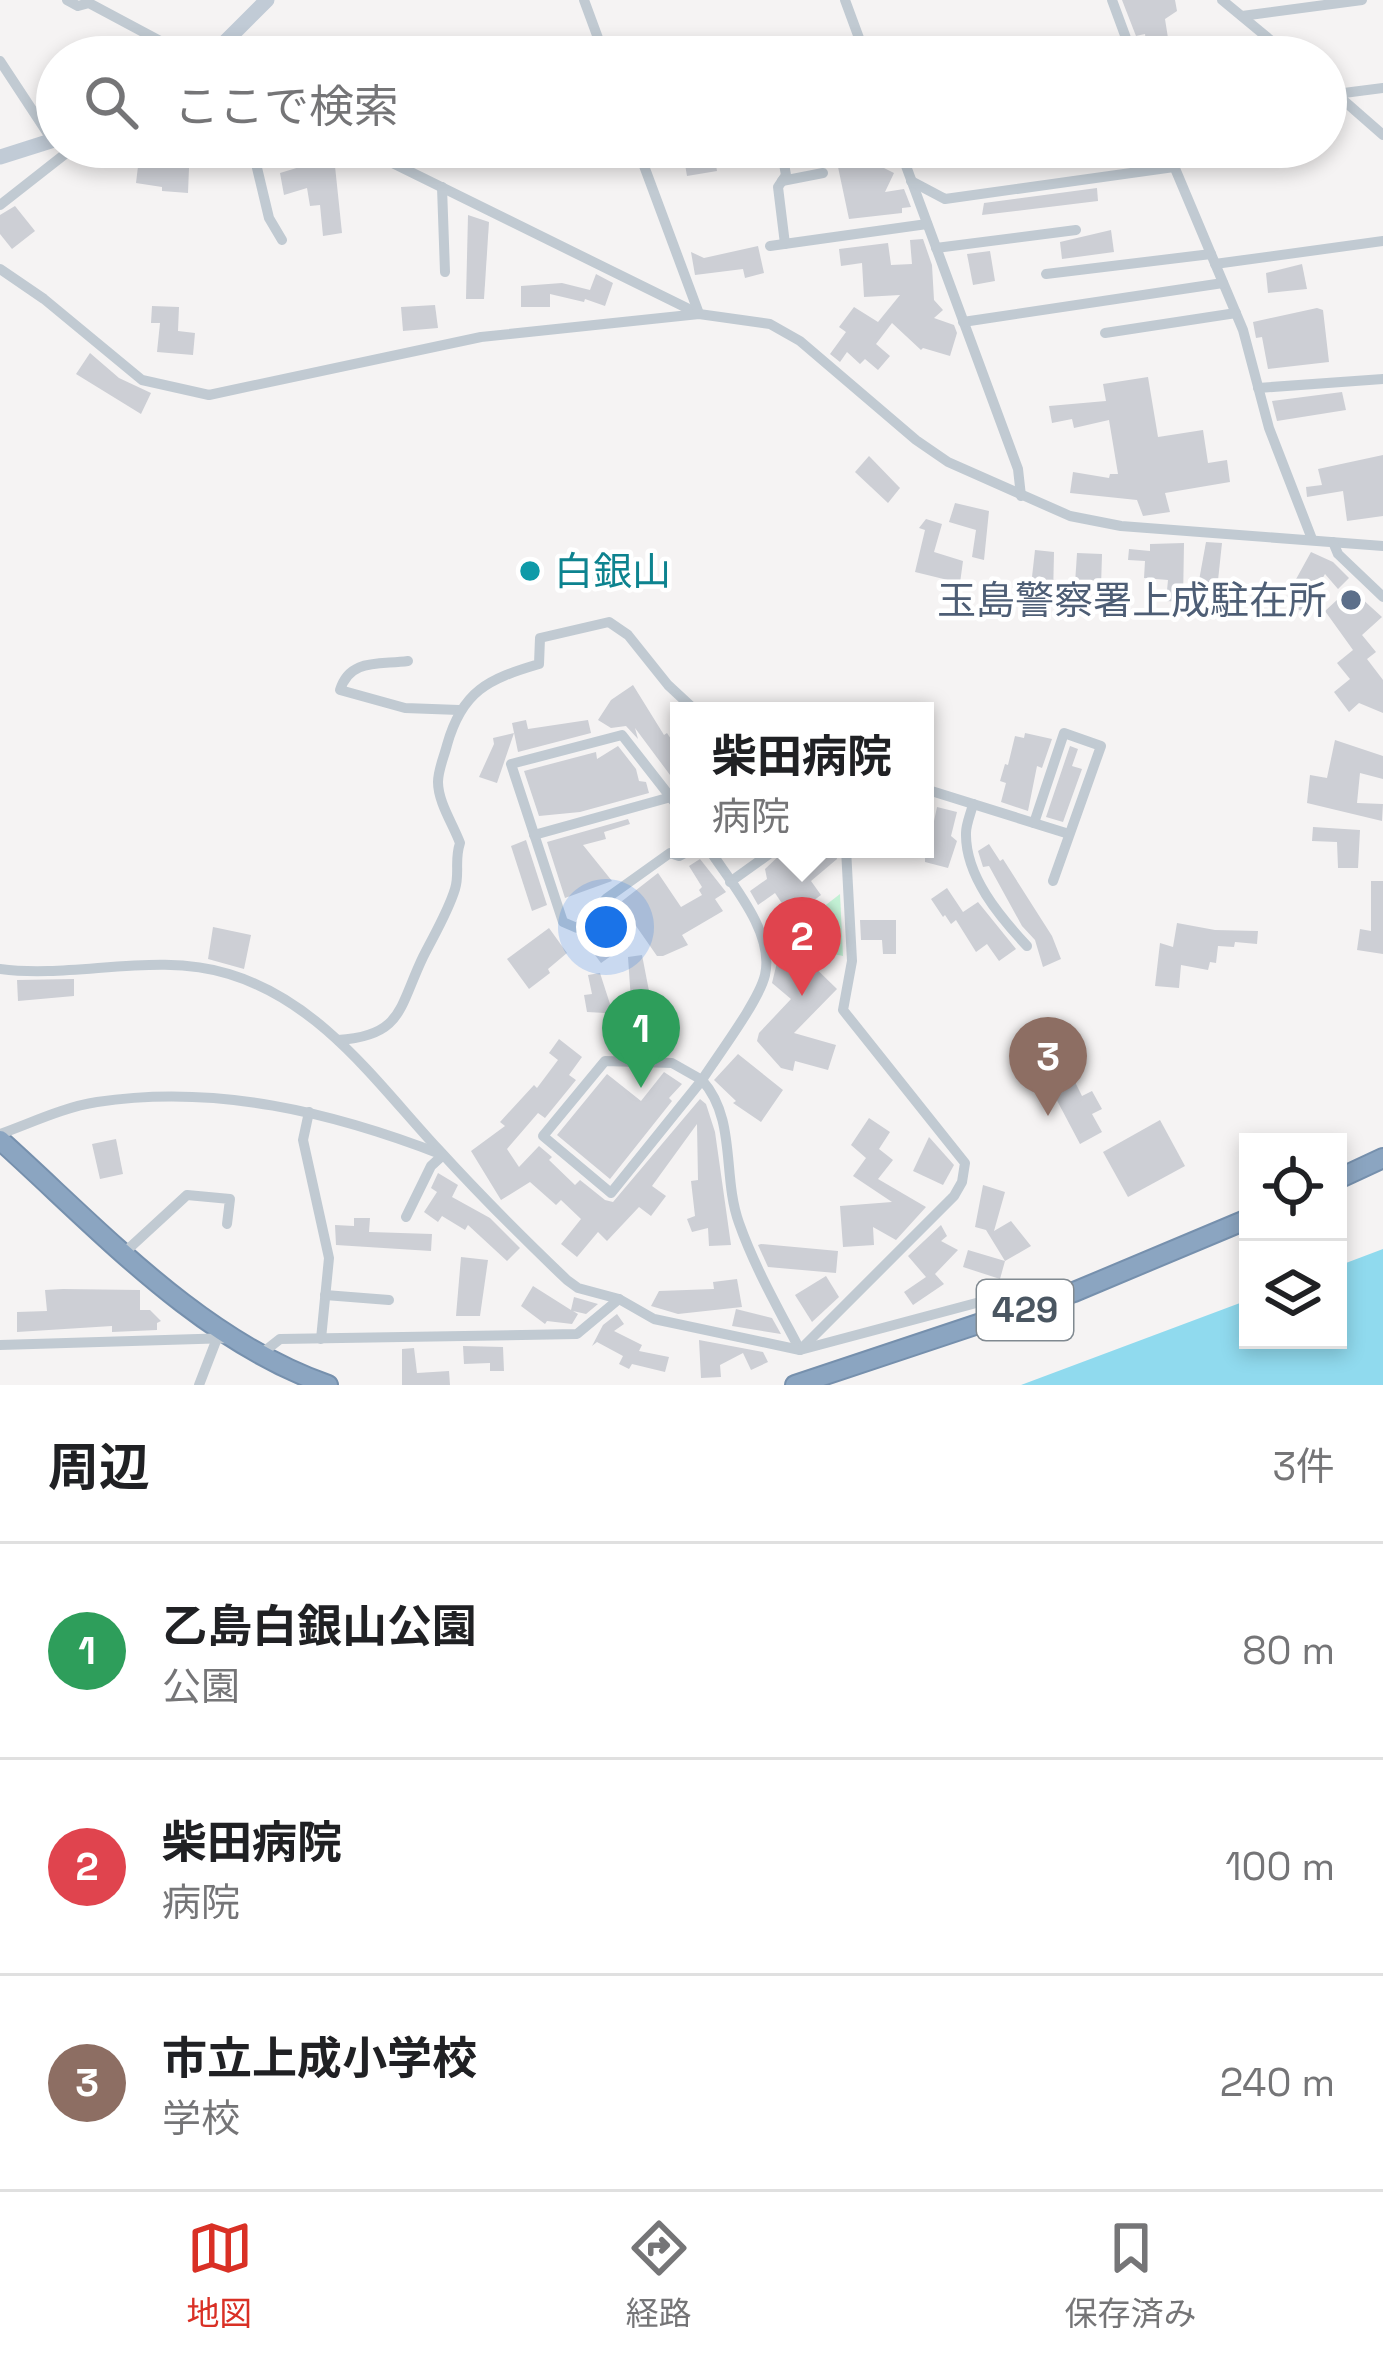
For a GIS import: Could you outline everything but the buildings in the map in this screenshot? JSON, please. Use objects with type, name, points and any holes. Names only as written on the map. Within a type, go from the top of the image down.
[{"type":"highway","points":[[0,1137],[223,1340],[320,1384]]},
{"type":"highway","points":[[1347,1175],[1377,1161]]},
{"type":"highway","name":"429","points":[[795,1385],[1074,1292],[1239,1223]]},
{"type":"street","points":[[67,0],[78,6],[89,3],[151,36]]},
{"type":"street","points":[[231,36],[267,0]]},
{"type":"street","points":[[584,0],[597,36]]},
{"type":"street","points":[[845,0],[858,36]]},
{"type":"street","points":[[1112,0],[1125,36]]},
{"type":"street","points":[[1222,0],[1266,36]]},
{"type":"street","points":[[1242,16],[1361,0]]},
{"type":"street","points":[[0,61],[36,113]]},
{"type":"street","points":[[1347,89],[1383,88]]},
{"type":"street","points":[[1347,104],[1383,135]]},
{"type":"street","points":[[0,157],[36,145]]},
{"type":"street","points":[[0,205],[47,168]]},
{"type":"street","points":[[257,168],[269,218],[281,240]]},
{"type":"street","points":[[402,168],[700,314]]},
{"type":"street","points":[[645,168],[700,314]]},
{"type":"street","points":[[785,168],[778,187],[785,244]]},
{"type":"street","points":[[906,168],[1018,469],[1021,496]]},
{"type":"street","points":[[911,181],[945,199],[1167,168]]},
{"type":"street","points":[[1174,168],[1236,313],[1269,428],[1312,539]]},
{"type":"street","points":[[782,181],[823,173]]},
{"type":"street","points":[[442,188],[445,272]]},
{"type":"street","points":[[770,246],[927,224]]},
{"type":"street","points":[[937,248],[1076,230]]},
{"type":"street","points":[[1046,274],[1383,241]]},
{"type":"street","points":[[0,269],[142,380],[209,395],[481,337],[700,314],[770,324],[800,341],[916,440],[950,463],[1070,517],[1121,526],[1383,545]]},
{"type":"street","points":[[963,322],[1223,283]]},
{"type":"street","points":[[1105,333],[1236,313]]},
{"type":"street","points":[[1258,388],[1383,379]]},
{"type":"street","points":[[1333,542],[1338,554],[1383,596]]},
{"type":"street","points":[[338,1040],[370,1038],[392,1021],[410,995],[458,883],[454,860],[460,843],[438,785],[459,710],[480,687],[502,674],[539,664],[540,638],[609,622],[628,635],[686,702]]},
{"type":"street","points":[[408,661],[357,666],[344,677],[340,690],[405,709],[459,710]]},
{"type":"street","points":[[1034,823],[1064,733],[1101,746],[1053,881]]},
{"type":"street","points":[[670,797],[622,735],[511,764],[563,922],[577,928],[608,898],[670,853]]},
{"type":"street","points":[[934,792],[1069,834]]},
{"type":"street","points":[[534,835],[670,804]]},
{"type":"street","points":[[974,804],[966,833],[975,874],[1003,920],[1027,946]]},
{"type":"street","points":[[715,858],[760,934],[765,977],[702,1080],[611,1193],[543,1136],[605,1061],[672,1063],[702,1080],[722,1106],[736,1217],[758,1272],[800,1350]]},
{"type":"street","points":[[730,882],[763,858]]},
{"type":"street","points":[[800,1350],[954,1196],[965,1163],[843,1010],[852,961],[846,858]]},
{"type":"street","points":[[0,969],[187,967],[230,974],[294,1004],[338,1040],[442,1155],[567,1280],[578,1288],[619,1299],[654,1319],[800,1350],[1044,1286],[1054,1284],[1074,1292]]},
{"type":"street","points":[[0,1137],[94,1102],[230,1097],[384,1132],[442,1155]]},
{"type":"street","points":[[310,1112],[303,1140],[329,1258],[321,1339]]},
{"type":"street","points":[[1377,1161],[1383,1145]]},
{"type":"street","points":[[406,1216],[431,1166],[442,1155]]},
{"type":"street","points":[[125,1252],[187,1196],[230,1199],[227,1224]]},
{"type":"street","points":[[325,1295],[388,1300]]},
{"type":"street","points":[[261,1354],[280,1340],[577,1334],[619,1299]]},
{"type":"street","points":[[0,1345],[223,1340],[205,1383]]},
{"type":"green space","points":[[840,894],[843,956],[777,943]]},
{"type":"water","points":[[1383,1249],[1383,1385],[1021,1385],[1239,1303],[1239,1349],[1347,1349],[1347,1263]]},
{"type":"place","name":"白銀山","points":[[530,571]]},
{"type":"place","name":"玉島警察署上成駐在所","points":[[1351,600]]},
{"type":"place","name":"柴田病院","points":[[802,996]]},
{"type":"place","name":"乙島白銀山公園","points":[[641,1088]]},
{"type":"place","name":"市立上成小学校","points":[[1048,1116]]}]
